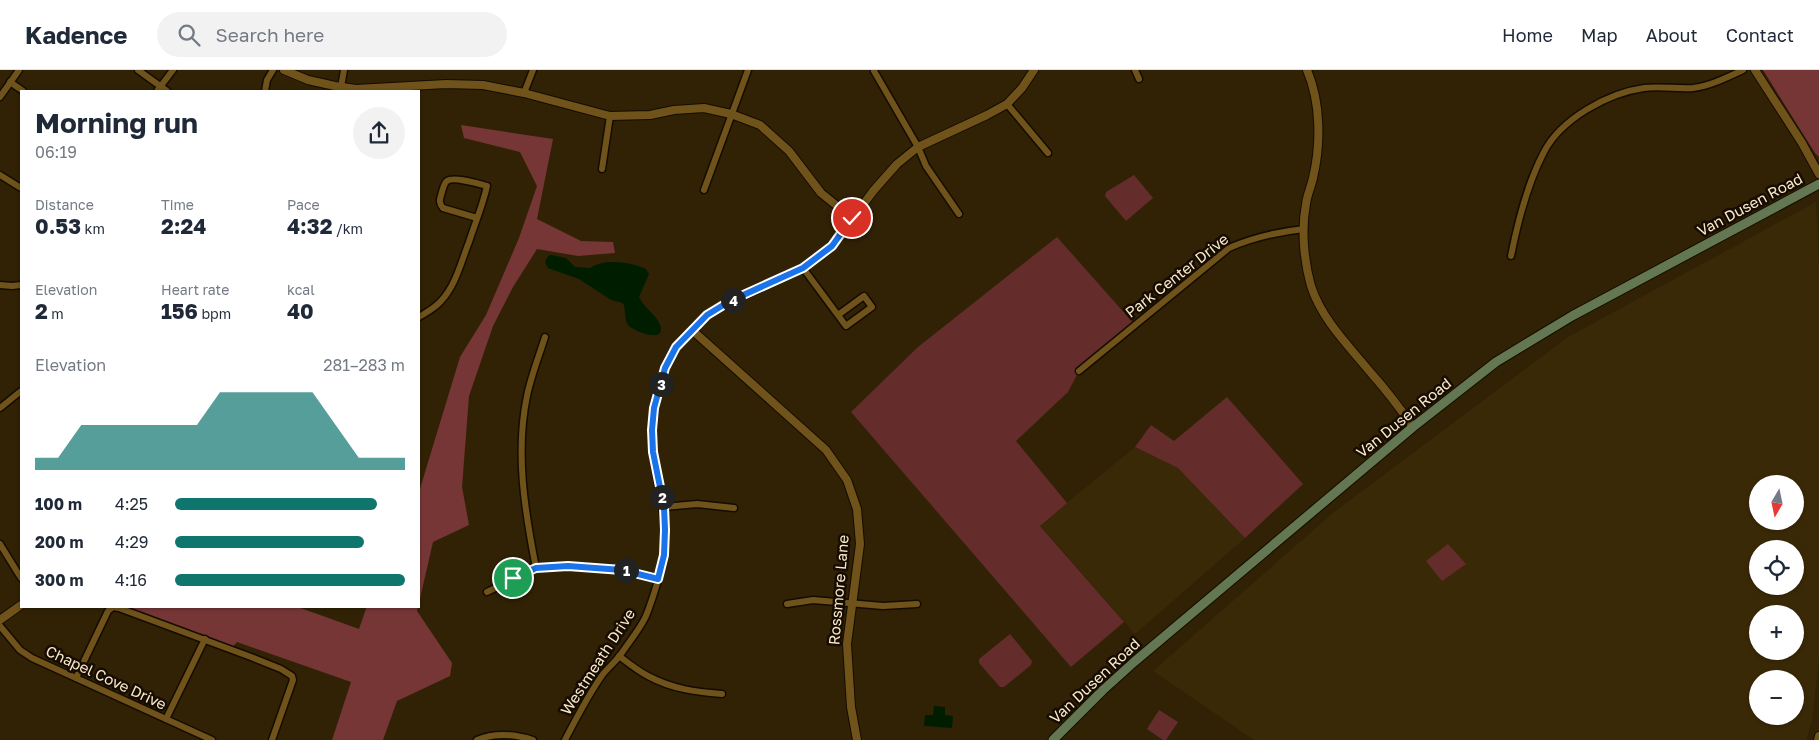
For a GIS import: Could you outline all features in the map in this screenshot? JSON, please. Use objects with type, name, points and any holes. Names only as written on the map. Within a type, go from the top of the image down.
[{"type":"main road","name":"Van Dusen Road","points":[[1053,740],[1134,662],[1413,427],[1496,362],[1572,316],[1819,184]]},
{"type":"street","points":[[0,97],[19,70]]},
{"type":"street","points":[[138,70],[159,89],[173,70]]},
{"type":"street","points":[[265,90],[267,80],[273,70]]},
{"type":"street","points":[[284,70],[308,80],[341,89],[458,84],[483,85],[524,93],[610,116],[650,115],[674,110],[704,108],[731,114],[760,125],[789,151],[821,193],[852,218]]},
{"type":"street","points":[[341,89],[344,70]]},
{"type":"street","points":[[524,93],[533,70]]},
{"type":"street","points":[[704,190],[748,70]]},
{"type":"street","name":"Westmeath Drive","points":[[566,740],[583,705],[604,673],[619,656],[646,617],[658,579],[664,555],[664,507],[653,452],[652,430],[654,408],[665,368],[676,347],[707,315],[730,301],[803,268],[832,246],[874,190],[897,164],[918,147],[1007,104],[1022,88],[1034,70]]},
{"type":"street","points":[[1135,70],[1139,79]]},
{"type":"street","points":[[1308,70],[1316,102],[1318,124],[1315,169],[1306,203],[1304,229],[1306,267],[1312,287],[1331,326],[1386,390],[1413,427]]},
{"type":"street","points":[[1511,256],[1530,185],[1545,150],[1564,126],[1589,108],[1613,96],[1643,88],[1694,88],[1723,79],[1743,70]]},
{"type":"street","points":[[1754,70],[1802,143],[1819,174]]},
{"type":"street","points":[[874,71],[918,147],[926,166],[959,214]]},
{"type":"street","points":[[10,82],[22,90]]},
{"type":"street","points":[[1007,104],[1048,154]]},
{"type":"street","points":[[602,169],[610,116]]},
{"type":"street","points":[[0,175],[20,187]]},
{"type":"street","points":[[420,316],[432,309],[448,292],[454,282],[477,218],[487,186],[452,179],[445,182],[440,201],[443,208],[477,218]]},
{"type":"street","name":"Park Center Drive","points":[[1079,371],[1229,248],[1276,232],[1304,229]]},
{"type":"street","points":[[803,268],[846,326],[872,306],[864,296],[838,315]]},
{"type":"street","points":[[0,285],[20,285]]},
{"type":"street","name":"Rossmore Lane","points":[[692,330],[826,450],[847,480],[857,509],[860,544],[847,644],[851,707],[857,740]]},
{"type":"street","points":[[536,568],[526,518],[522,442],[527,396],[545,337]]},
{"type":"street","points":[[0,408],[20,392]]},
{"type":"street","points":[[664,507],[697,504],[734,508]]},
{"type":"street","points":[[0,546],[20,576]]},
{"type":"street","points":[[487,592],[536,568],[596,566],[658,579]]},
{"type":"street","points":[[787,604],[813,600],[883,606],[917,604]]},
{"type":"street","points":[[0,620],[20,606]]},
{"type":"street","points":[[76,678],[105,617],[112,608],[119,608],[205,639],[281,669],[292,676],[293,680],[272,740]]},
{"type":"street","name":"Chapel Cove Drive","points":[[0,626],[24,653],[212,740]]},
{"type":"street","points":[[166,719],[205,639]]},
{"type":"street","points":[[619,656],[646,676],[668,685],[691,692],[722,694]]},
{"type":"street","points":[[477,740],[500,735],[516,735],[533,740]]},
{"type":"street","points":[[1818,740],[1819,736]]},
{"type":"shaded area","points":[[1763,70],[1819,70],[1819,157],[1815,153]]},
{"type":"shaded area","points":[[461,125],[553,139],[537,219],[581,241],[613,242],[615,253],[578,256],[537,249],[513,287],[493,326],[469,396],[462,487],[469,525],[433,542],[420,599],[420,489],[460,357],[486,315],[519,238],[537,186],[520,152],[464,138]]},
{"type":"shaded area","points":[[1134,175],[1153,198],[1126,221],[1105,196],[1106,192]]},
{"type":"shaded area","points":[[1816,202],[1819,263],[1819,660],[1812,721],[1806,740],[1254,740],[1153,671],[1334,512],[1568,337]]},
{"type":"shaded area","points":[[1057,237],[1135,325],[1079,371],[1068,392],[1016,441],[1067,503],[1040,526],[1124,622],[1071,667],[851,412],[918,347]]},
{"type":"shaded area","points":[[548,256],[566,258],[575,267],[590,268],[603,263],[618,262],[633,264],[646,269],[649,274],[639,297],[658,321],[661,331],[659,334],[649,335],[631,328],[625,317],[623,303],[611,300],[579,279],[548,268],[545,262]]},
{"type":"shaded area","points":[[1227,397],[1303,484],[1245,538],[1178,468],[1135,447],[1151,425],[1174,441]]},
{"type":"shaded area","points":[[1135,447],[1178,468],[1245,538],[1135,634],[1040,525]]},
{"type":"shaded area","points":[[1448,544],[1466,564],[1442,581],[1426,561]]},
{"type":"shaded area","points":[[125,608],[301,608],[359,629],[366,608],[418,608],[417,611],[452,663],[450,676],[397,701],[383,740],[332,740],[351,682],[237,642],[231,649],[124,610]]},
{"type":"shaded area","points":[[1010,634],[1032,661],[1031,665],[1004,687],[1000,687],[979,663],[979,659]]},
{"type":"shaded area","points":[[934,706],[945,707],[945,715],[953,716],[952,728],[924,726],[925,715],[933,715]]},
{"type":"shaded area","points":[[1159,710],[1178,722],[1166,740],[1163,740],[1147,729]]},
{"type":"route","points":[[513,578],[536,568],[596,566],[658,579],[664,555],[665,530],[664,507],[653,452],[652,430],[654,408],[665,368],[676,347],[707,315],[730,301],[803,268],[832,246],[852,218]]}]
